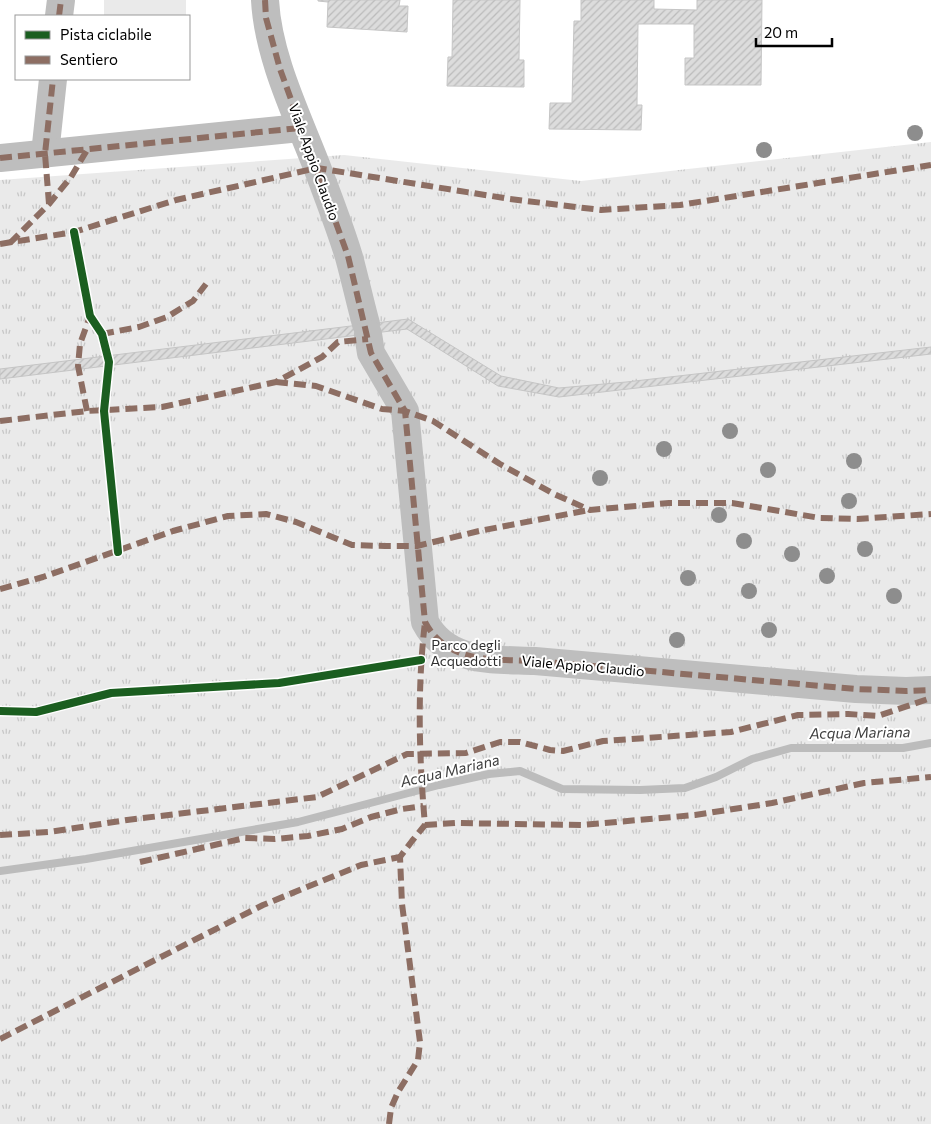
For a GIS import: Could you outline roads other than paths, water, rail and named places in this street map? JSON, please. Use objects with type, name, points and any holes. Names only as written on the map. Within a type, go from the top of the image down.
[{"type":"street","points":[[59,15],[61,0]]},
{"type":"street","name":"Viale Appio Claudio","points":[[265,0],[266,18],[273,45],[300,128],[317,168],[348,256],[367,329],[371,353],[405,411],[425,622],[432,633],[445,645],[464,654],[488,659],[544,662],[856,689],[931,690]]},
{"type":"street","points":[[45,154],[53,80]]},
{"type":"street","points":[[0,158],[300,128]]},
{"type":"waterway","name":"Acqua Mariana","points":[[0,871],[86,859],[298,822],[439,785],[489,774],[520,771],[562,789],[640,790],[685,788],[716,777],[752,759],[791,748],[903,748],[931,743]]},
{"type":"park label","name":"Parco degli Acquedotti","points":[[466,654]]}]
